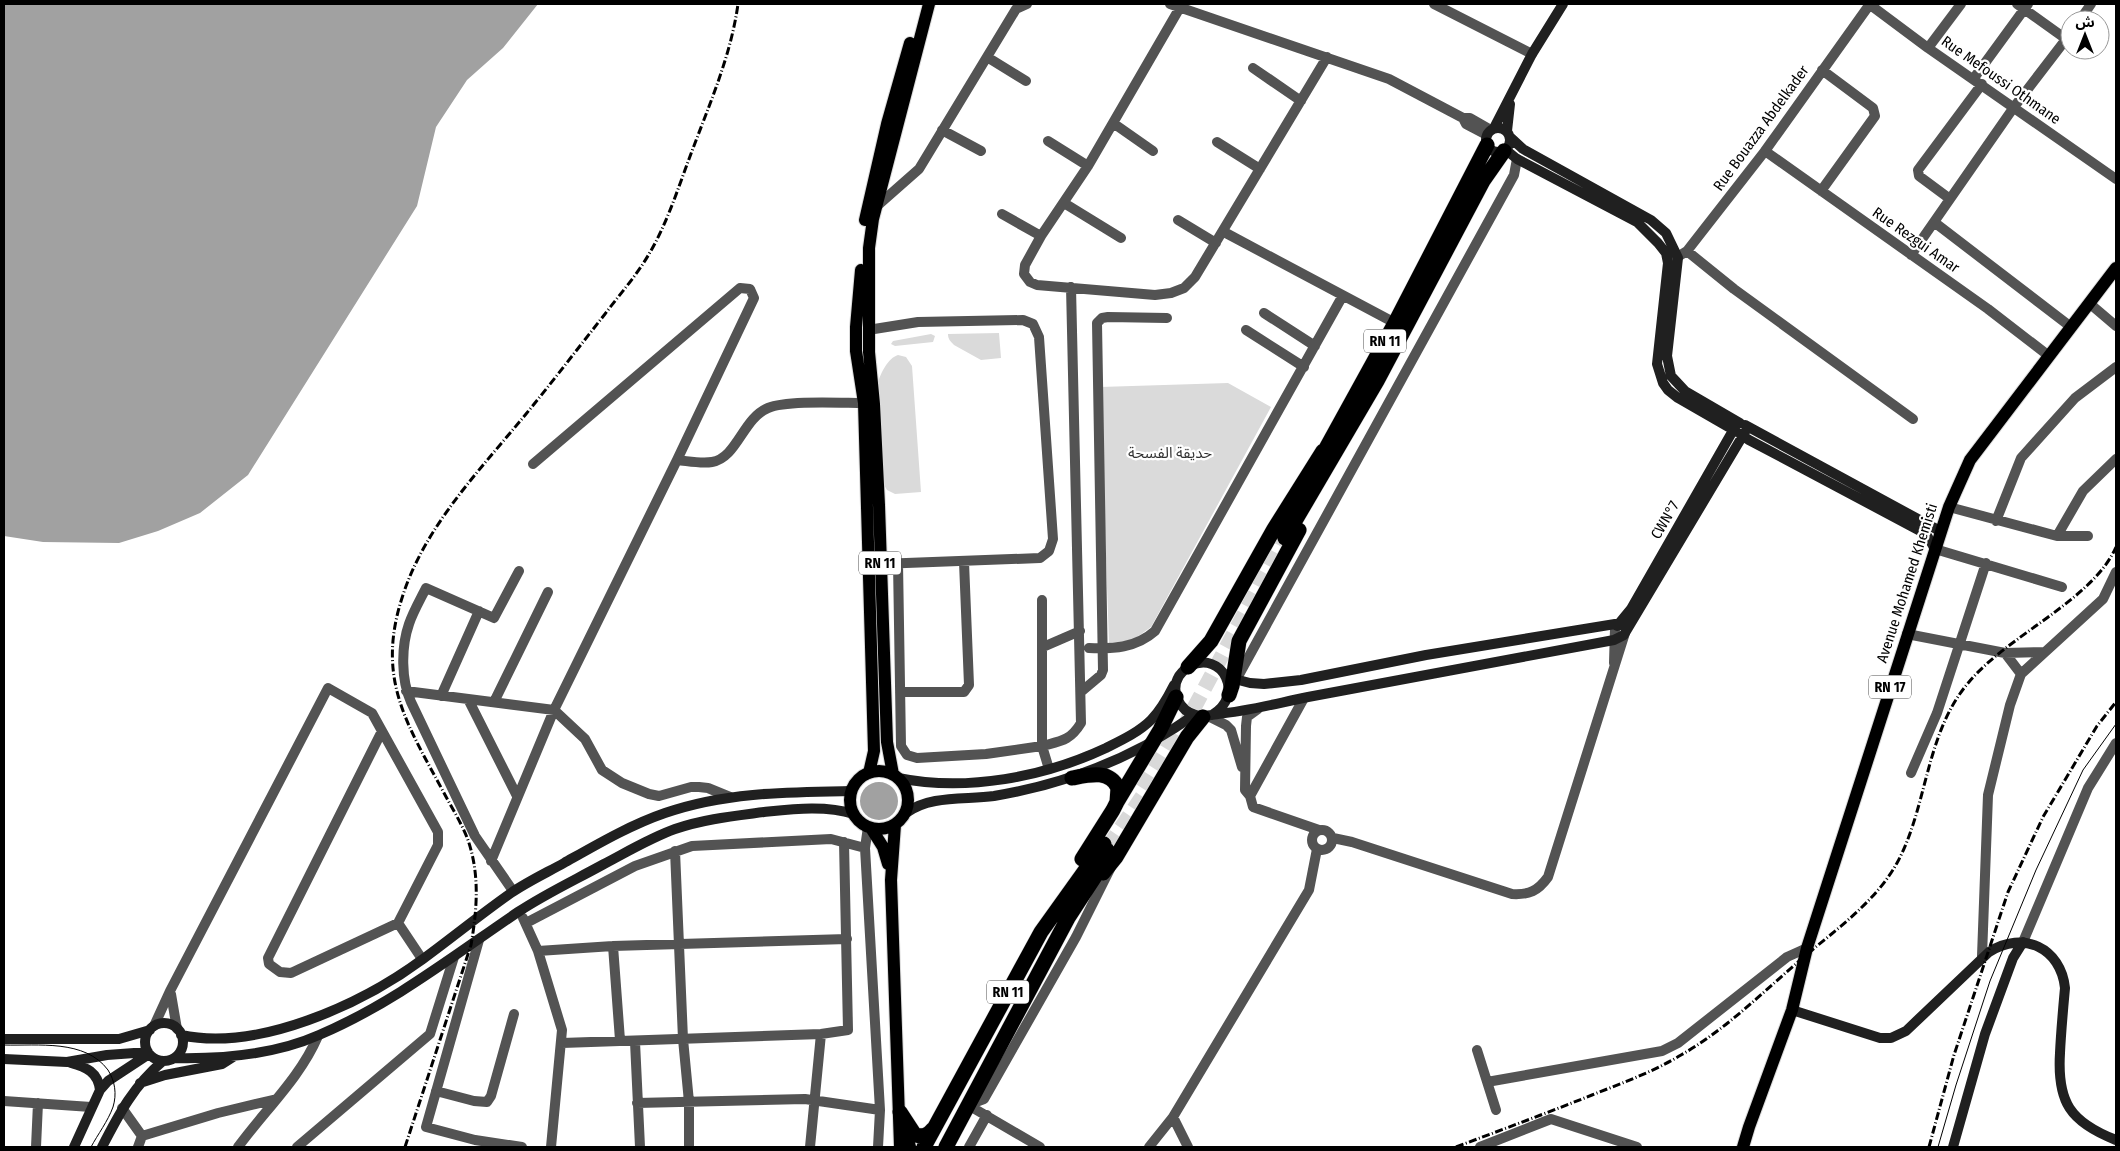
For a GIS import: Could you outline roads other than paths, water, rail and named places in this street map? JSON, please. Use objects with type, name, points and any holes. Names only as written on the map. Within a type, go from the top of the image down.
[{"type":"highway","name":"RN 11","points":[[1284,537],[1335,441],[1490,134]]},
{"type":"highway","name":"RN 11","points":[[1335,441],[1377,381],[1483,181],[1509,146]]},
{"type":"highway","points":[[1188,667],[1211,641],[1274,529],[1335,441]]},
{"type":"highway","points":[[1229,695],[1239,641],[1299,531],[1335,441]]},
{"type":"highway","points":[[1041,932],[1070,878],[1154,741],[1176,697]]},
{"type":"highway","points":[[1110,849],[1204,716]]},
{"type":"highway","points":[[1072,778],[1098,774],[1111,778],[1118,788],[1117,802]]},
{"type":"highway","name":"RN 11","points":[[946,1147],[1068,918],[1110,849]]},
{"type":"highway","name":"RN 11","points":[[924,1147],[1041,932],[1110,849]]},
{"type":"highway","points":[[900,1112],[915,1135],[921,1137],[928,1135],[936,1126]]},
{"type":"main road","name":"RN 11","points":[[869,773],[874,751],[864,403],[856,351],[856,327],[865,218],[887,124],[922,4]]},
{"type":"main road","name":"RN 11","points":[[896,776],[887,742],[874,404],[868,330],[869,248],[877,206],[930,4]]},
{"type":"main road","points":[[1563,4],[1532,54],[1510,100],[1490,134],[1494,151],[1509,146],[1523,149],[1651,220],[1666,233],[1673,260],[1667,356],[1671,376],[1685,391],[1740,430],[1926,534],[1935,549]]},
{"type":"main road","points":[[1509,146],[1510,100]]},
{"type":"main road","points":[[1490,134],[1501,128],[1509,146],[1637,222],[1673,260]]},
{"type":"main road","name":"Avenue Mohamed Khemisti","points":[[1743,1147],[1792,1010],[1807,948],[1906,634],[1949,507],[1970,460],[2116,268]]},
{"type":"main road","points":[[1740,430],[1940,531]]},
{"type":"main road","points":[[1177,680],[1176,697],[1186,711],[1204,716],[1258,708],[1614,640],[1620,627],[1740,430]]},
{"type":"main road","name":"CWN°7","points":[[1620,627],[1740,430]]},
{"type":"main road","points":[[1229,695],[1226,703],[1220,710],[1204,716],[1121,758],[1072,778],[994,796],[922,804],[906,813],[895,825],[880,830],[870,828],[857,820],[851,807],[851,791],[858,780],[869,773],[877,771],[925,783],[976,782],[1049,769],[1094,753],[1133,734],[1158,713],[1177,680],[1188,667],[1196,664],[1213,665],[1232,679],[1264,684],[1301,680],[1426,655],[1620,627]]},
{"type":"main road","points":[[896,776],[907,791],[908,806],[906,813]]},
{"type":"main road","points":[[4,1039],[119,1039],[166,1024],[179,1032],[221,1039],[272,1030],[354,1000],[422,960],[513,891],[584,852],[664,813],[693,804],[730,797],[787,792],[851,791]]},
{"type":"main road","points":[[67,1062],[107,1054],[148,1053],[158,1060],[234,1056],[284,1047],[318,1036],[370,1011],[454,957],[520,911],[650,839],[701,821],[773,811],[826,808],[854,814]]},
{"type":"main road","points":[[895,825],[891,880],[900,1147]]},
{"type":"main road","points":[[870,828],[883,847],[891,880]]},
{"type":"main road","points":[[1953,1147],[1985,1034],[2013,958],[2024,942]]},
{"type":"main road","points":[[1792,1010],[1873,1036],[1891,1038],[1906,1031],[1982,956],[1997,946],[2024,942],[2040,947],[2051,956],[2064,976],[2065,988],[2059,1075],[2065,1102],[2082,1123],[2096,1132],[2116,1140]]},
{"type":"main road","points":[[148,1053],[145,1040],[152,1028]]},
{"type":"main road","points":[[102,1147],[122,1108],[139,1084],[182,1047],[179,1032]]},
{"type":"main road","points":[[74,1147],[100,1090],[108,1081],[148,1053]]},
{"type":"main road","points":[[139,1084],[183,1071],[222,1064],[234,1056]]},
{"type":"main road","points":[[4,1059],[67,1062],[82,1066],[92,1072],[98,1080],[100,1090]]},
{"type":"main road","points":[[169,1060],[174,1066],[183,1071]]},
{"type":"main road","points":[[900,1112],[910,1147]]},
{"type":"street","points":[[877,206],[919,169],[1016,9],[1027,4]]},
{"type":"street","points":[[1170,4],[1181,5],[1389,79],[1463,118],[1470,118],[1490,134]]},
{"type":"street","points":[[1434,4],[1532,54]]},
{"type":"street","name":"Rue Mefoussi Othmane","points":[[1870,4],[1928,48],[1978,81],[2116,179]]},
{"type":"street","name":"Rue Bouazza Abdelkader","points":[[1673,260],[1686,251],[1765,151],[1870,4]]},
{"type":"street","points":[[1928,48],[1961,4]]},
{"type":"street","points":[[1181,5],[1088,166],[1025,265],[1025,278],[1030,282],[1037,285],[1155,295],[1171,294],[1184,288],[1195,277],[1224,232],[1327,57]]},
{"type":"street","points":[[1950,199],[1919,176],[1918,170],[1978,81],[2023,5],[2060,30]]},
{"type":"street","points":[[1911,255],[2014,107],[2060,47]]},
{"type":"street","points":[[987,57],[1026,81]]},
{"type":"street","points":[[1253,68],[1301,101]]},
{"type":"street","points":[[1822,70],[1873,108],[1875,116],[1822,191]]},
{"type":"street","points":[[1113,123],[1153,150]]},
{"type":"street","points":[[942,130],[981,152]]},
{"type":"street","points":[[1048,141],[1088,166]]},
{"type":"street","points":[[1217,142],[1260,169]]},
{"type":"street","points":[[1232,679],[1514,175],[1509,146]]},
{"type":"street","name":"Rue Rezgui Amar","points":[[1765,151],[1988,309],[2049,356]]},
{"type":"street","points":[[1064,203],[1121,238]]},
{"type":"street","points":[[1002,214],[1042,236]]},
{"type":"street","points":[[1178,220],[1216,243]]},
{"type":"street","points":[[1934,222],[2071,327]]},
{"type":"street","points":[[1224,232],[1342,297],[1395,323]]},
{"type":"street","points":[[1686,251],[1757,306],[1912,419]]},
{"type":"street","points":[[898,564],[902,746],[906,756],[918,758],[986,754],[1042,746],[1067,739],[1075,732],[1081,723],[1082,691],[1070,287]]},
{"type":"street","points":[[491,861],[554,710],[754,298],[750,289],[740,288],[534,464]]},
{"type":"street","points":[[1089,648],[1103,649],[1136,645],[1146,640],[1155,631],[1342,297]]},
{"type":"street","points":[[2089,303],[2116,326]]},
{"type":"street","points":[[1264,313],[1315,346]]},
{"type":"street","points":[[1082,691],[1101,675],[1103,670],[1097,323],[1098,320],[1108,317],[1167,318]]},
{"type":"street","points":[[868,330],[918,322],[1023,320],[1033,324],[1038,332],[1052,545],[1048,553],[1040,558],[880,564]]},
{"type":"street","points":[[1246,330],[1304,367]]},
{"type":"street","points":[[1996,521],[2021,458],[2076,398],[2116,367]]},
{"type":"street","points":[[677,460],[709,463],[718,461],[728,453],[754,417],[769,407],[864,403]]},
{"type":"street","points":[[2057,536],[2083,491],[2116,459]]},
{"type":"street","points":[[1949,507],[2057,536],[2088,536]]},
{"type":"street","points":[[1935,549],[2062,587]]},
{"type":"street","points":[[900,692],[964,692],[969,685],[964,562]]},
{"type":"street","points":[[1911,773],[1936,714],[1986,563]]},
{"type":"street","points":[[513,891],[475,836],[406,691],[404,644],[409,624],[426,588],[494,618],[519,570]]},
{"type":"street","points":[[1982,956],[1988,795],[2010,705],[2021,674],[2103,599],[2116,572]]},
{"type":"street","points":[[494,702],[548,592]]},
{"type":"street","points":[[1042,600],[1042,746],[1049,769]]},
{"type":"street","points":[[441,696],[479,611]]},
{"type":"street","points":[[1258,708],[1247,717],[1244,770],[1245,790],[1250,796],[1253,807],[1319,830],[1328,831],[1333,838],[1352,842],[1512,894],[1532,892],[1540,887],[1548,877],[1614,669],[1620,627]]},
{"type":"street","points":[[1043,647],[1080,631]]},
{"type":"street","points":[[1906,634],[2005,653],[2044,652]]},
{"type":"street","points":[[1614,640],[1614,669]]},
{"type":"street","points":[[2005,653],[2021,674]]},
{"type":"street","points":[[152,1028],[328,688],[372,713],[382,731],[438,832],[438,845],[398,923],[290,973],[280,972],[268,964],[268,958],[382,731]]},
{"type":"street","points":[[406,691],[554,710],[585,739],[602,770],[622,783],[659,796],[691,786],[698,786],[730,797]]},
{"type":"street","points":[[1250,796],[1304,698]]},
{"type":"street","points":[[468,699],[518,796]]},
{"type":"street","points":[[1204,716],[1226,725],[1231,730],[1239,762],[1244,770]]},
{"type":"street","points":[[2024,942],[2088,788],[2116,743]]},
{"type":"street","points":[[870,828],[865,848],[880,1110],[878,1147]]},
{"type":"street","points":[[1319,830],[1314,833],[1312,839],[1313,845],[1317,849],[1326,850],[1332,843],[1333,838]]},
{"type":"street","points":[[526,923],[635,866],[675,851],[705,845],[832,840],[865,848]]},
{"type":"street","points":[[562,1043],[620,1040],[635,1042],[820,1034],[846,1031],[850,1026],[844,842]]},
{"type":"street","points":[[968,1105],[984,1099],[1076,937],[1110,849]]},
{"type":"street","points":[[1149,1147],[1173,1117],[1308,890],[1317,849]]},
{"type":"street","points":[[675,851],[683,1039],[689,1102],[689,1147]]},
{"type":"street","points":[[520,911],[538,951],[562,1030],[551,1147]]},
{"type":"street","points":[[398,923],[422,960]]},
{"type":"street","points":[[538,951],[613,946],[680,946],[847,939]]},
{"type":"street","points":[[479,940],[426,1127],[475,1140],[522,1147]]},
{"type":"street","points":[[613,946],[620,1040]]},
{"type":"street","points":[[1487,1082],[1662,1052],[1678,1043],[1787,957],[1807,948]]},
{"type":"street","points":[[297,1147],[430,1034],[454,957]]},
{"type":"street","points":[[170,990],[179,1032]]},
{"type":"street","points":[[436,1090],[474,1102],[487,1102],[491,1096],[514,1014]]},
{"type":"street","points":[[810,1147],[820,1034]]},
{"type":"street","points":[[238,1147],[300,1069],[311,1053],[318,1036]]},
{"type":"street","points":[[635,1042],[640,1147]]},
{"type":"street","points":[[1477,1050],[1496,1110]]},
{"type":"street","points":[[142,1136],[218,1113],[277,1099]]},
{"type":"street","points":[[637,1103],[805,1099],[880,1110]]},
{"type":"street","points":[[4,1101],[91,1107]]},
{"type":"street","points":[[36,1147],[38,1103]]},
{"type":"street","points":[[968,1105],[1040,1147]]},
{"type":"street","points":[[122,1108],[142,1136]]},
{"type":"street","points":[[969,1147],[988,1115]]},
{"type":"street","points":[[1173,1117],[1188,1147]]},
{"type":"street","points":[[1480,1147],[1551,1119],[1638,1147]]},
{"type":"street","points":[[138,1147],[142,1136]]},
{"type":"tunnel","points":[[1172,749],[1285,538]]},
{"type":"tunnel","points":[[1142,788],[1173,738]]},
{"type":"tunnel","points":[[1108,847],[1152,782]]},
{"type":"tram line","points":[[1938,1147],[1990,981],[2036,870],[2083,770],[2116,724]]},
{"type":"tram line","points":[[4,1045],[46,1045],[74,1049],[87,1053],[108,1070],[115,1088],[113,1107],[91,1147]]},
{"type":"railway","points":[[405,1147],[471,945],[475,919],[476,879],[468,840],[418,745],[399,700],[394,677],[392,653],[395,627],[402,598],[424,547],[455,500],[556,377],[628,284],[656,242],[668,216],[719,79],[735,23],[738,4]]},
{"type":"railway","points":[[1456,1147],[1626,1082],[1660,1067],[1681,1055],[1698,1045],[1745,1009],[1856,913],[1878,890],[1897,863],[1915,818],[1935,747],[1944,724],[1955,702],[1969,682],[2005,649],[2070,601],[2089,584],[2105,566],[2116,547]]},
{"type":"railway","points":[[1929,1147],[1954,1055],[2008,892],[2043,817],[2097,726],[2116,702]]},
{"type":"park label","name":"حديقة الفسحة","points":[[1170,453]]}]
